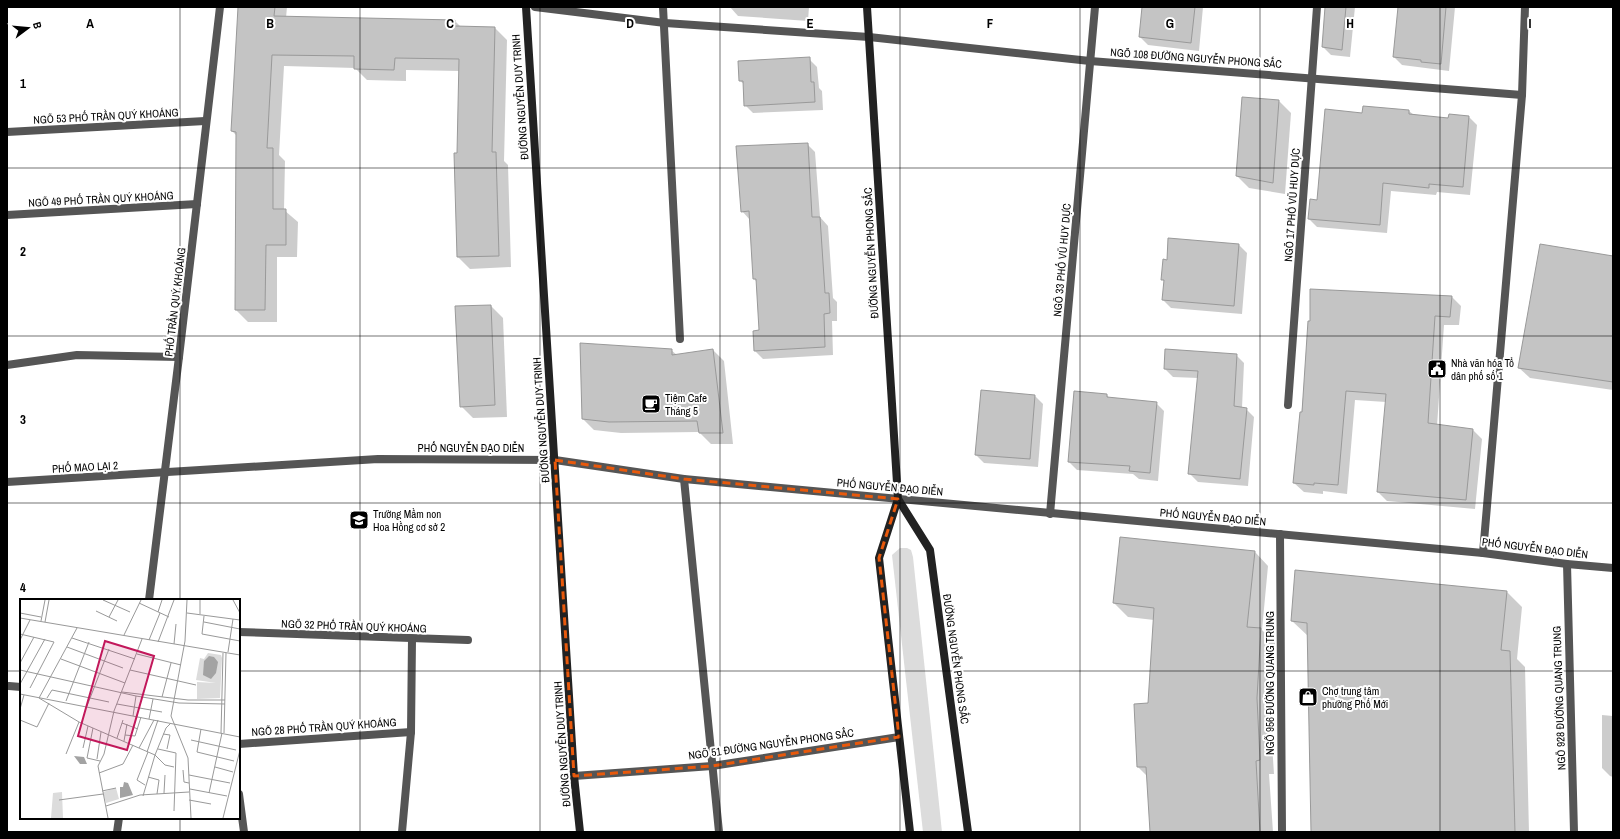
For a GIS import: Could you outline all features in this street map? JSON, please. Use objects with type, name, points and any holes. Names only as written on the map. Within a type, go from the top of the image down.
[{"type":"main road","name":"ĐƯỜNG NGUYỄN DUY TRINH","points":[[526,7],[574,776],[580,832]]},
{"type":"main road","name":"ĐƯỜNG NGUYỄN PHONG SẮC","points":[[867,7],[898,498],[879,558],[898,737],[910,832]]},
{"type":"main road","name":"ĐƯỜNG NGUYỄN PHONG SẮC","points":[[898,498],[930,550],[968,832]]},
{"type":"street","name":"PHỐ TRẦN QUÝ KHOÁNG","points":[[149,599],[220,7]]},
{"type":"street","name":"NGÕ 108 ĐƯỜNG NGUYỄN PHONG SẮC","points":[[535,7],[665,23],[869,37],[1090,61],[1522,94]]},
{"type":"street","points":[[663,7],[680,340]]},
{"type":"street","name":"NGÕ 33 PHỐ VŨ HUY DỰC","points":[[1050,514],[1095,7]]},
{"type":"street","name":"NGÕ 17 PHỐ VŨ HUY DỰC","points":[[1288,405],[1317,7]]},
{"type":"street","points":[[1483,553],[1522,94],[1525,7]]},
{"type":"street","name":"NGÕ 53 PHỐ TRẦN QUÝ KHOÁNG","points":[[7,132],[206,122]]},
{"type":"street","name":"NGÕ 49 PHỐ TRẦN QUÝ KHOÁNG","points":[[7,215],[197,204]]},
{"type":"street","points":[[7,365],[77,355],[179,357]]},
{"type":"street","name":"PHỐ NGUYỄN ĐẠO DIỄN","points":[[164,473],[378,459],[555,460],[684,479],[1483,553],[1567,564],[1613,568]]},
{"type":"street","name":"PHỐ MAO LẠI 2","points":[[7,482],[164,473]]},
{"type":"street","points":[[684,479],[719,832]]},
{"type":"street","name":"NGÕ 956 ĐƯỜNG QUANG TRUNG","points":[[1280,534],[1282,832]]},
{"type":"street","name":"NGÕ 928 ĐƯỜNG QUANG TRUNG","points":[[1567,564],[1574,832]]},
{"type":"street","name":"NGÕ 32 PHỐ TRẦN QUÝ KHOÁNG","points":[[240,632],[468,640]]},
{"type":"street","points":[[402,832],[411,732],[412,639]]},
{"type":"street","points":[[9,686],[20,687]]},
{"type":"street","name":"NGÕ 28 PHỐ TRẦN QUÝ KHOÁNG","points":[[240,744],[411,732]]},
{"type":"street","name":"NGÕ 51 ĐƯỜNG NGUYỄN PHONG SẮC","points":[[574,776],[712,766],[898,737]]},
{"type":"street","points":[[240,802],[244,832]]},
{"type":"street","points":[[117,832],[119,819]]},
{"type":"highlighted area","points":[[555,460],[684,479],[898,499],[879,558],[899,737],[712,766],[574,776]]},
{"type":"shaded area","points":[[900,548],[907,548],[911,550],[913,557],[942,832],[923,832],[892,555]]},
{"type":"building","points":[[238,7],[275,7],[274,16],[455,20],[455,26],[495,27],[492,152],[496,152],[499,256],[457,257],[454,153],[457,153],[459,59],[395,58],[394,70],[354,69],[354,56],[272,55],[267,148],[273,148],[273,209],[286,209],[286,245],[266,245],[265,310],[235,310],[236,132],[231,131]]},
{"type":"building","points":[[1142,7],[1195,7],[1191,43],[1139,37]]},
{"type":"building","points":[[1325,7],[1346,7],[1342,50],[1322,47]]},
{"type":"building","points":[[1398,7],[1446,7],[1441,64],[1393,57]]},
{"type":"building","points":[[810,57],[811,82],[814,82],[815,102],[744,106],[743,81],[739,81],[738,61]]},
{"type":"building","points":[[1242,97],[1279,100],[1273,183],[1236,176]]},
{"type":"building","points":[[1363,106],[1409,110],[1409,114],[1448,118],[1449,114],[1469,116],[1463,187],[1429,184],[1429,188],[1383,183],[1380,225],[1308,219],[1310,199],[1317,200],[1325,109],[1362,113]]},
{"type":"building","points":[[808,143],[812,217],[820,217],[825,293],[829,293],[830,313],[824,314],[825,347],[754,351],[753,331],[759,330],[756,279],[753,279],[749,211],[741,212],[736,146]]},
{"type":"building","points":[[1168,238],[1239,244],[1234,306],[1162,300],[1164,280],[1161,280],[1163,259],[1167,260]]},
{"type":"building","points":[[1540,244],[1613,256],[1613,382],[1518,368]]},
{"type":"building","points":[[1310,289],[1452,296],[1450,317],[1435,316],[1428,423],[1473,429],[1466,500],[1377,492],[1386,394],[1346,391],[1338,485],[1293,483],[1300,412],[1302,412],[1308,321],[1310,321]]},
{"type":"building","points":[[491,305],[495,405],[460,407],[455,306]]},
{"type":"building","points":[[580,343],[672,349],[672,355],[713,349],[723,433],[699,433],[697,421],[609,422],[582,419]]},
{"type":"building","points":[[1165,349],[1237,354],[1234,406],[1247,408],[1240,479],[1188,474],[1198,371],[1164,369]]},
{"type":"building","points":[[981,390],[1035,395],[1030,459],[975,455]]},
{"type":"building","points":[[1074,391],[1107,394],[1107,397],[1157,402],[1150,473],[1129,471],[1130,466],[1068,462]]},
{"type":"building","points":[[1120,537],[1255,551],[1247,627],[1261,628],[1257,698],[1260,760],[1256,761],[1260,832],[1150,832],[1146,767],[1137,767],[1134,704],[1148,703],[1154,608],[1113,603]]},
{"type":"building","points":[[1295,570],[1507,591],[1501,650],[1510,651],[1515,832],[1311,832],[1307,623],[1291,621]]},
{"type":"place","name":"Nhà văn hóa Tổ dân phố số 1","points":[[1437,369]]},
{"type":"place","name":"Tiệm Cafe Tháng 5","points":[[651,404]]},
{"type":"place","name":"Trường Mầm non Hoa Hồng cơ sở 2","points":[[359,520]]},
{"type":"place","name":"Chợ trung tâm phường Phố Mới","points":[[1308,697]]}]
